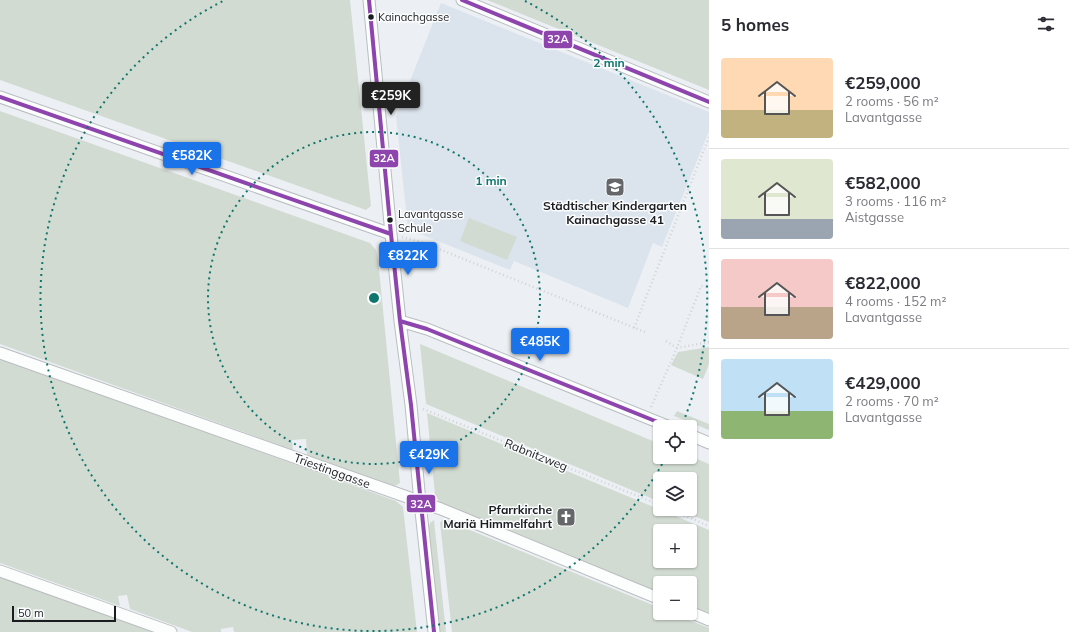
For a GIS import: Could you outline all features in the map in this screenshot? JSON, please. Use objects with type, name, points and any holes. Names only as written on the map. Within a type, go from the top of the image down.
[{"type":"street","points":[[368,0],[400,321],[411,405],[434,632]]},
{"type":"street","points":[[462,0],[709,102]]},
{"type":"street","points":[[0,97],[391,234]]},
{"type":"street","points":[[400,321],[427,329],[654,420]]},
{"type":"street","name":"Triestinggasse","points":[[0,353],[420,502],[653,596]]},
{"type":"street","points":[[697,438],[709,443]]},
{"type":"street","points":[[0,571],[171,632]]},
{"type":"street","points":[[697,615],[709,620]]},
{"type":"path","points":[[634,328],[709,137]]},
{"type":"path","points":[[391,234],[419,241],[645,332]]},
{"type":"path","points":[[647,417],[677,348],[701,286],[709,288]]},
{"type":"path","points":[[666,341],[677,348],[709,342]]},
{"type":"path","name":"Rabnitzweg","points":[[411,405],[653,502]]},
{"type":"path","points":[[685,516],[709,526]]},
{"type":"shaded area","points":[[0,0],[350,0],[371,206],[366,210],[0,80]]},
{"type":"shaded area","points":[[487,0],[709,0],[709,90]]},
{"type":"shaded area","points":[[441,3],[709,112],[709,131],[662,247],[653,243],[628,308],[514,261],[510,270],[408,229],[396,116]]},
{"type":"shaded area","points":[[0,111],[370,243],[376,250],[378,259],[400,483],[395,486],[307,455],[306,439],[292,440],[293,450],[0,344]]},
{"type":"shaded area","points":[[469,218],[517,237],[507,260],[460,241]]},
{"type":"shaded area","points":[[420,344],[653,441],[653,464],[697,464],[697,459],[709,464],[709,522],[694,516],[697,516],[697,472],[653,472],[653,499],[426,404]]},
{"type":"shaded area","points":[[709,347],[709,364],[703,379],[671,365],[678,352]]},
{"type":"shaded area","points":[[0,360],[396,501],[403,507],[417,632],[234,632],[233,627],[221,629],[221,632],[192,632],[130,609],[127,595],[118,596],[120,606],[0,563]]},
{"type":"shaded area","points":[[677,411],[709,424],[709,430],[697,425],[697,420],[684,420],[674,416]]},
{"type":"shaded area","points":[[427,413],[653,507],[653,516],[675,516],[695,524],[653,524],[653,568],[697,568],[697,525],[709,530],[709,615],[697,610],[697,576],[653,576],[653,591],[441,504],[435,495]]},
{"type":"shaded area","points":[[443,519],[653,605],[653,620],[689,620],[709,628],[709,632],[452,632],[440,523]]},
{"type":"shaded area","points":[[434,520],[446,632],[438,632],[428,531],[430,523]]},
{"type":"shaded area","points":[[0,576],[157,632],[0,632]]},
{"type":"transit line","name":"32A","points":[[369,0],[391,234],[411,405],[434,632]]},
{"type":"transit line","name":"32A","points":[[462,0],[709,102]]},
{"type":"transit line","name":"32A","points":[[0,97],[391,234]]},
{"type":"transit line","name":"32A","points":[[400,321],[427,329],[653,420]]},
{"type":"place","name":"Kainachgasse","points":[[371,17]]},
{"type":"place","name":"Städtischer Kindergarten Kainachgasse 41","points":[[615,187]]},
{"type":"place","name":"Lavantgasse Schule","points":[[390,220]]},
{"type":"place","name":"Pfarrkirche Mariä Himmelfahrt","points":[[566,517]]}]
